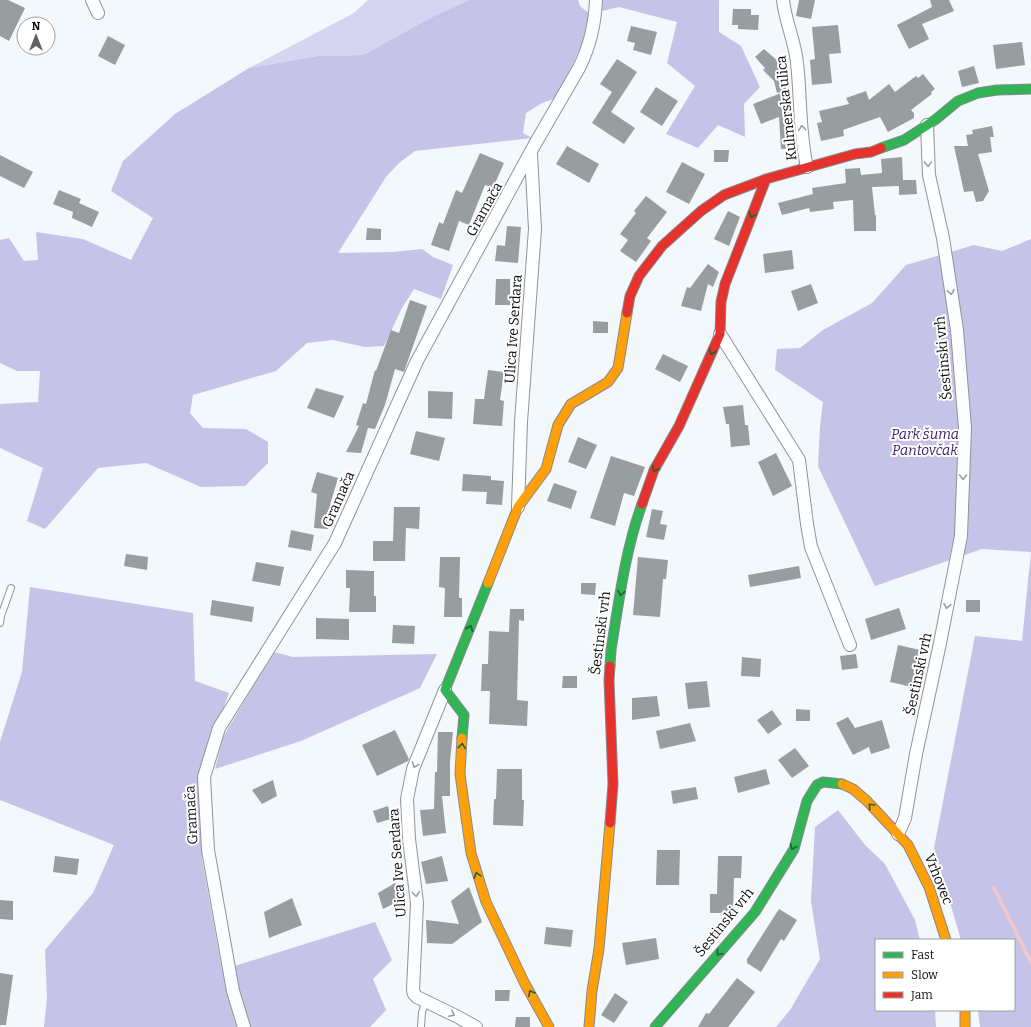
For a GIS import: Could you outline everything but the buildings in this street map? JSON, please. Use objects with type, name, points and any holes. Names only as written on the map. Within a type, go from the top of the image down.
[{"type":"street","points":[[92,0],[98,13]]},
{"type":"street","name":"Gramača","points":[[244,1027],[233,991],[208,850],[204,777],[219,728],[335,543],[417,361],[585,55],[594,26],[596,0]]},
{"type":"street","name":"Kulmerska ulica","points":[[783,0],[797,63],[803,143],[807,167]]},
{"type":"street","points":[[807,167],[891,146],[909,138],[958,101],[978,93],[997,90],[1031,89]]},
{"type":"street","name":"Šestinski vrh","points":[[655,1027],[755,912],[794,849],[807,801],[816,785],[823,782],[832,782],[842,784],[852,789],[867,801],[898,834],[905,818],[916,754],[961,536],[965,428],[957,330],[942,238],[929,175],[927,125]]},
{"type":"street","name":"Ulica Ive Serdara","points":[[518,507],[521,422],[535,229],[530,153]]},
{"type":"street","name":"Ulica Ive Serdara","points":[[476,1027],[417,997],[413,990],[417,903],[409,839],[407,799],[413,769],[518,507],[546,469],[558,425],[571,404],[608,382],[618,368],[630,296],[634,285],[648,263],[662,246],[701,211],[724,196],[766,179],[807,167]]},
{"type":"street","name":"Šestinski vrh","points":[[589,1027],[592,991],[599,949],[613,784],[609,695],[611,650],[627,553],[635,523],[654,470],[679,426],[720,334],[721,302],[725,284],[733,259],[766,179]]},
{"type":"street","points":[[720,334],[799,460],[811,547],[850,645]]},
{"type":"street","points":[[445,690],[464,715],[460,774],[471,853],[477,873],[489,908],[524,982],[549,1027]]},
{"type":"street","name":"Vrhovec","points":[[898,834],[908,845],[922,870],[936,904],[946,939]]},
{"type":"street","points":[[964,1027],[965,1011]]},
{"type":"lane","points":[[0,623],[11,588]]},
{"type":"lane","points":[[421,1027],[422,1012],[426,1001]]},
{"type":"shaded area","points":[[368,0],[469,0],[432,17],[363,55],[318,56],[249,68],[354,13]]},
{"type":"green space","points":[[469,0],[578,0],[580,6],[590,14],[585,37],[572,66],[554,99],[542,103],[526,113],[523,133],[532,138],[415,151],[399,163],[386,177],[338,253],[392,252],[422,249],[433,257],[453,265],[441,299],[414,289],[402,308],[384,346],[365,347],[333,340],[307,343],[276,371],[193,395],[190,413],[203,428],[246,429],[268,442],[268,463],[245,486],[201,487],[146,463],[98,468],[45,529],[27,521],[43,468],[0,448],[0,404],[38,402],[40,371],[17,371],[0,363],[0,240],[9,238],[24,261],[38,260],[36,232],[83,239],[131,260],[153,218],[111,191],[123,161],[175,114],[249,68],[318,56],[363,55],[432,17]]},
{"type":"green space","points":[[603,0],[719,0],[719,32],[741,46],[760,87],[744,104],[745,137],[718,125],[698,148],[666,134],[695,86],[667,63],[677,22],[619,7],[602,11]]},
{"type":"green space","name":"Park šuma Pantovčak","points":[[1031,239],[1031,552],[982,549],[875,586],[818,466],[823,402],[775,370],[777,349],[800,348],[823,330],[872,303],[906,265],[974,245],[1002,251]]},
{"type":"green space","points":[[1031,552],[1031,1027],[980,1027],[978,1011],[1015,1011],[1015,939],[961,939],[934,848],[975,636],[1022,641]]},
{"type":"green space","points":[[30,587],[193,613],[195,681],[229,693],[199,774],[202,859],[222,970],[375,922],[392,960],[373,979],[386,1010],[370,1027],[44,1027],[47,997],[45,950],[93,893],[114,845],[0,800],[0,742],[22,672]]},
{"type":"green space","points":[[274,652],[293,657],[437,654],[420,688],[301,741],[215,769],[223,737]]},
{"type":"green space","points":[[838,810],[865,845],[885,864],[915,920],[920,939],[875,939],[875,1011],[935,1011],[936,1027],[776,1027],[790,1010],[820,959],[811,901],[815,827]]},
{"type":"waterway","points":[[994,888],[1031,962]]},
{"type":"traffic: fast","points":[[881,148],[904,140],[935,120],[958,101],[978,93],[997,90],[1031,89]]},
{"type":"traffic: fast","points":[[610,666],[611,650],[623,576],[631,540],[642,504]]},
{"type":"traffic: fast","points":[[462,738],[464,715],[445,690],[488,583]]},
{"type":"traffic: fast","points":[[655,1027],[755,912],[794,849],[807,801],[817,785],[823,782],[842,784]]},
{"type":"traffic: slow","points":[[488,583],[518,507],[546,469],[558,425],[571,404],[608,382],[618,368],[627,313]]},
{"type":"traffic: slow","points":[[462,738],[460,774],[471,853],[486,902],[524,982],[549,1027]]},
{"type":"traffic: slow","points":[[842,784],[853,789],[867,801],[908,845],[929,887],[946,939]]},
{"type":"traffic: slow","points":[[589,1027],[592,991],[599,949],[610,823]]},
{"type":"traffic: slow","points":[[965,1011],[965,1027]]},
{"type":"traffic: jam","points":[[627,313],[630,296],[639,276],[662,246],[701,211],[724,195],[766,179],[855,154],[871,152],[881,148]]},
{"type":"traffic: jam","points":[[642,504],[654,470],[679,426],[720,334],[721,302],[725,284],[766,179]]},
{"type":"traffic: jam","points":[[610,666],[609,680],[613,784],[610,823]]}]
